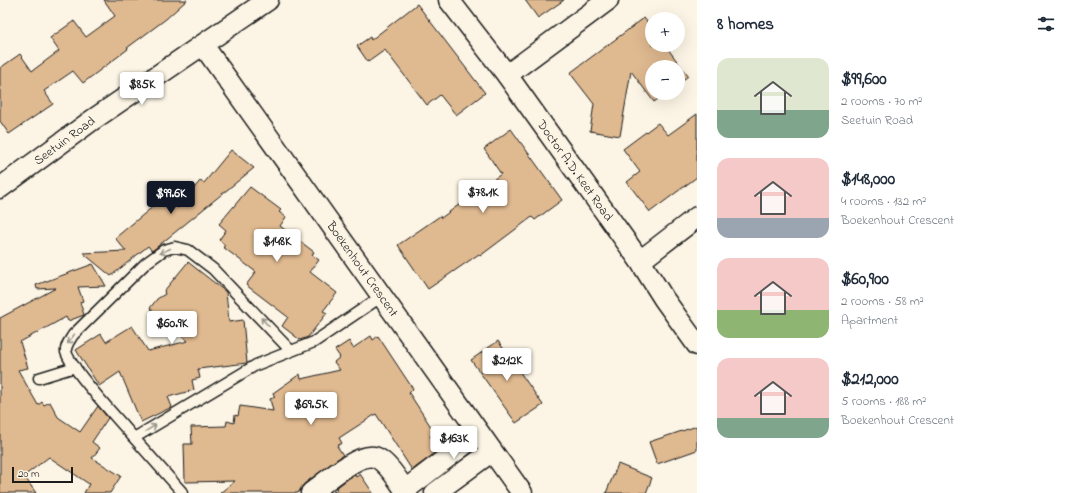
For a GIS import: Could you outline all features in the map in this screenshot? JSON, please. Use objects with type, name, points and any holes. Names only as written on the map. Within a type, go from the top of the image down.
[{"type":"street","name":"Seetuin Road","points":[[0,188],[91,121],[268,0]]},
{"type":"street","name":"Doctor A.D. Keet Road","points":[[448,0],[507,75],[640,261],[664,299],[697,345]]},
{"type":"street","points":[[507,75],[608,0]]},
{"type":"street","name":"Boekenhout Crescent","points":[[203,45],[382,296],[478,434],[522,493]]},
{"type":"street","points":[[640,261],[697,217]]},
{"type":"street","points":[[311,493],[358,459],[369,456],[379,458],[406,491],[478,434]]},
{"type":"street","points":[[435,493],[492,452]]},
{"type":"lane","points":[[182,492],[134,438],[75,367],[66,352],[66,347],[73,335],[146,263],[164,250],[175,247],[188,250],[213,269],[291,351]]},
{"type":"lane","points":[[134,438],[256,365],[314,342],[327,335],[382,296]]},
{"type":"lane","points":[[39,378],[75,367]]},
{"type":"building","points":[[104,0],[187,0],[166,19],[83,83],[73,71],[44,91],[53,104],[9,134],[0,121],[0,68],[20,54],[32,71],[59,51],[50,38],[74,21],[86,37],[115,16]]},
{"type":"building","points":[[525,0],[564,0],[538,18]]},
{"type":"building","points":[[417,4],[485,93],[456,115],[440,95],[427,105],[385,50],[368,62],[357,46],[370,37],[371,40]]},
{"type":"building","points":[[644,18],[645,52],[670,52],[676,60],[645,60],[645,90],[631,71],[620,136],[590,131],[594,104],[570,73]]},
{"type":"building","points":[[697,114],[697,177],[650,212],[627,182],[640,172],[623,149],[658,123],[668,135]]},
{"type":"building","points":[[511,129],[562,200],[535,220],[532,217],[480,256],[479,254],[428,289],[398,245],[440,216],[441,218],[501,174],[484,149]]},
{"type":"building","points":[[231,150],[254,168],[152,251],[148,246],[111,276],[83,253],[126,251],[115,238],[167,195],[178,208],[200,181],[204,183]]},
{"type":"building","points":[[250,187],[281,210],[279,212],[286,217],[280,226],[314,252],[312,255],[319,260],[310,272],[337,293],[323,311],[327,313],[308,337],[300,340],[282,326],[288,317],[246,285],[256,272],[223,247],[225,245],[219,240],[226,230],[219,224]]},
{"type":"building","points":[[188,262],[226,292],[229,322],[243,320],[247,363],[198,369],[200,378],[192,380],[194,390],[168,397],[172,407],[141,422],[120,372],[99,386],[76,350],[101,334],[106,342],[132,326],[148,351],[188,341],[150,308],[157,299],[165,294],[164,291]]},
{"type":"building","points":[[93,264],[106,286],[78,287],[83,301],[80,302],[84,315],[68,321],[66,317],[20,342],[28,368],[18,370],[38,405],[42,402],[44,405],[50,402],[58,417],[80,432],[98,406],[108,418],[92,442],[100,448],[92,458],[121,476],[110,493],[84,493],[89,484],[49,457],[24,476],[36,493],[0,493],[0,318],[56,288],[37,289],[36,285]]},
{"type":"building","points":[[371,336],[373,340],[378,336],[413,389],[409,393],[435,433],[430,436],[436,446],[431,450],[434,454],[412,470],[376,414],[339,438],[342,443],[337,446],[343,455],[304,484],[298,493],[220,493],[235,481],[185,482],[184,444],[192,444],[191,427],[226,426],[227,421],[234,423],[235,415],[238,416],[240,406],[273,411],[270,399],[275,397],[273,393],[300,374],[301,379],[340,370],[334,362],[340,357],[335,350],[349,341],[353,348]]},
{"type":"building","points":[[498,341],[543,405],[516,423],[471,360]]},
{"type":"building","points":[[697,426],[697,450],[657,464],[649,442]]},
{"type":"building","points":[[618,464],[652,478],[646,493],[606,493]]},
{"type":"building","points":[[360,474],[373,493],[332,493],[349,478],[355,475],[356,477]]}]
